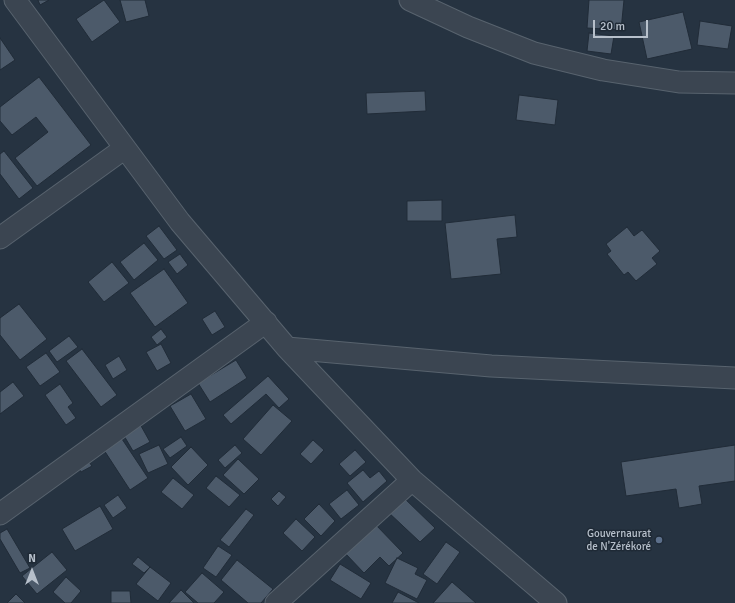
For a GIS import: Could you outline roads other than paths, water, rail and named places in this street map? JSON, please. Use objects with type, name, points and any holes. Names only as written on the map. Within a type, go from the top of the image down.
[{"type":"street","points":[[15,0],[180,222],[287,348],[412,480],[556,603]]},
{"type":"street","points":[[410,0],[468,27],[534,53],[603,70],[679,82],[735,83]]},
{"type":"street","points":[[0,238],[125,148]]},
{"type":"street","points":[[0,514],[266,322]]},
{"type":"street","points":[[287,348],[491,366],[735,378]]},
{"type":"street","points":[[276,603],[412,480]]},
{"type":"place","name":"Gouvernaurat de N'Zérékoré","points":[[659,540]]}]
